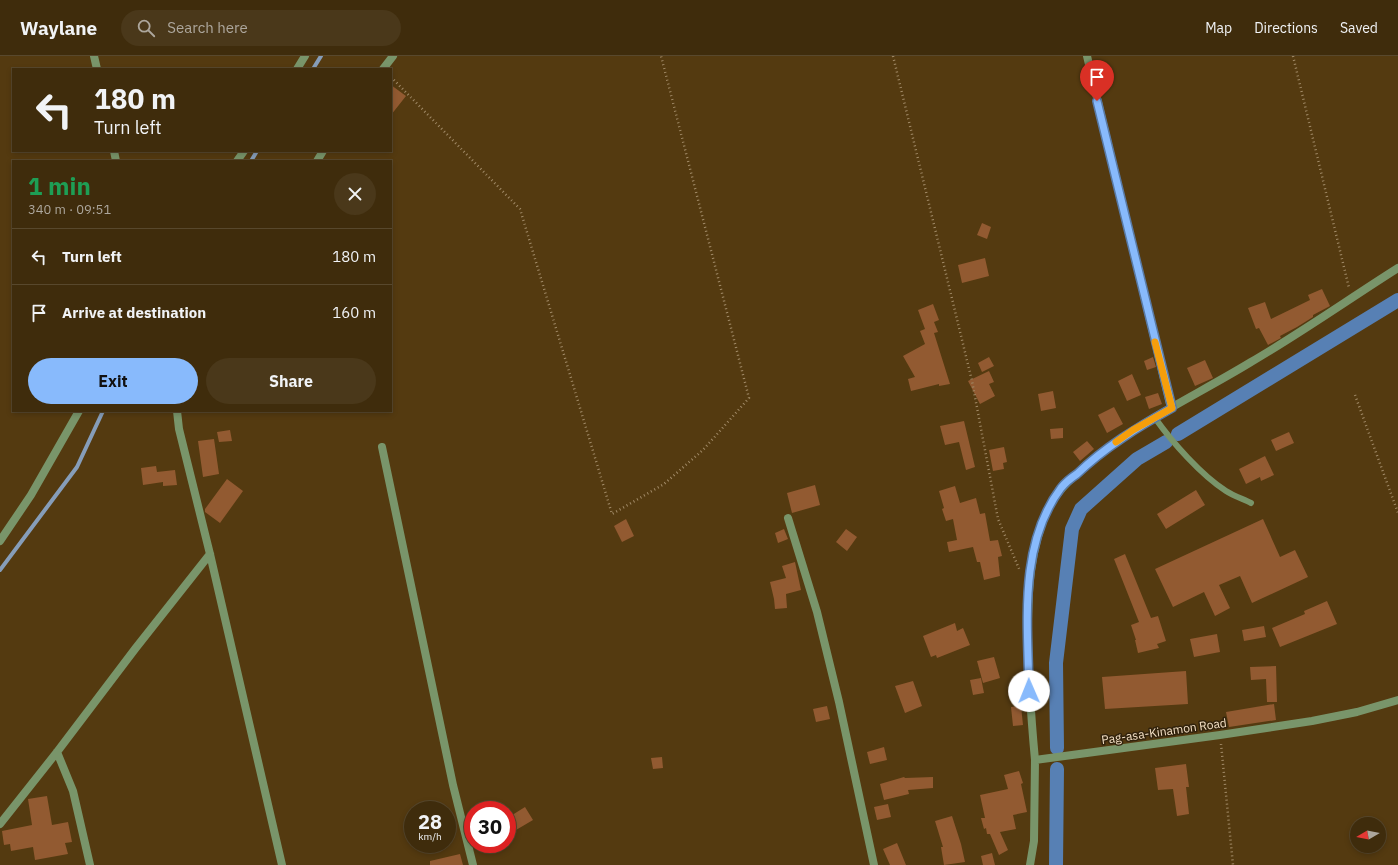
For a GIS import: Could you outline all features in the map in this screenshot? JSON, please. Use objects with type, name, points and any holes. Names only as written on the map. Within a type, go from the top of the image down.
[{"type":"street","points":[[94,56],[97,68]]},
{"type":"street","points":[[298,68],[305,56]]},
{"type":"street","points":[[385,68],[393,56]]},
{"type":"street","points":[[1087,56],[1172,408]]},
{"type":"street","points":[[1030,865],[1034,841],[1035,760],[1029,691],[1028,590],[1038,533],[1048,507],[1062,487],[1084,466],[1108,447],[1252,362],[1398,268]]},
{"type":"street","points":[[0,541],[31,495],[78,412]]},
{"type":"street","points":[[177,412],[179,429],[210,554],[282,865]]},
{"type":"street","points":[[382,446],[451,778],[473,865]]},
{"type":"street","points":[[788,518],[817,612],[839,702],[874,865]]},
{"type":"street","points":[[0,824],[210,554]]},
{"type":"street","name":"Pag-asa-Kinamon Road","points":[[1035,760],[1220,735],[1336,717],[1398,700]]},
{"type":"street","points":[[57,752],[73,791],[90,865]]},
{"type":"lane","points":[[1155,418],[1166,434],[1211,480],[1227,491],[1251,503]]},
{"type":"path","points":[[392,78],[520,209],[612,514],[664,484],[703,450],[749,398],[662,56]]},
{"type":"path","points":[[893,56],[972,381],[998,519],[1028,590]]},
{"type":"path","points":[[1293,56],[1352,298]]},
{"type":"path","points":[[1355,395],[1398,513]]},
{"type":"path","points":[[1220,735],[1233,865]]},
{"type":"building","points":[[392,86],[406,96],[392,114]]},
{"type":"building","points":[[982,223],[991,227],[987,239],[977,235]]},
{"type":"building","points":[[985,258],[989,276],[962,283],[958,265]]},
{"type":"building","points":[[1322,289],[1330,306],[1313,315],[1313,317],[1280,336],[1281,338],[1268,345],[1259,328],[1256,329],[1248,308],[1265,302],[1271,319],[1310,300],[1308,295]]},
{"type":"building","points":[[933,304],[939,320],[934,322],[938,332],[934,333],[950,384],[939,386],[939,384],[911,391],[908,379],[915,377],[903,356],[925,344],[920,331],[925,329],[918,310]]},
{"type":"building","points":[[989,357],[994,366],[982,372],[978,363]]},
{"type":"building","points":[[1153,357],[1156,367],[1147,370],[1144,361]]},
{"type":"building","points":[[1205,360],[1213,378],[1195,386],[1187,368]]},
{"type":"building","points":[[989,371],[994,382],[989,384],[995,396],[980,404],[968,381]]},
{"type":"building","points":[[1132,374],[1141,395],[1127,401],[1118,381]]},
{"type":"building","points":[[1053,391],[1056,408],[1041,411],[1038,394]]},
{"type":"building","points":[[1158,393],[1162,404],[1149,409],[1145,397]]},
{"type":"building","points":[[1114,407],[1123,424],[1107,433],[1098,415]]},
{"type":"building","points":[[964,421],[975,467],[966,470],[959,442],[945,445],[940,426]]},
{"type":"building","points":[[1063,428],[1063,438],[1051,439],[1050,429]]},
{"type":"building","points":[[230,430],[232,441],[219,442],[217,432]]},
{"type":"building","points":[[1289,432],[1294,443],[1276,451],[1271,440]]},
{"type":"building","points":[[214,439],[219,474],[203,477],[198,441]]},
{"type":"building","points":[[1087,441],[1094,449],[1080,461],[1073,452]]},
{"type":"building","points":[[1004,447],[1007,462],[1003,463],[1004,469],[993,471],[989,450]]},
{"type":"building","points":[[1265,456],[1274,475],[1261,481],[1260,477],[1246,484],[1239,469]]},
{"type":"building","points":[[156,466],[157,472],[175,470],[177,485],[163,486],[163,482],[143,485],[141,468]]},
{"type":"building","points":[[227,479],[243,491],[220,523],[205,512],[205,509]]},
{"type":"building","points":[[815,485],[820,505],[792,513],[787,493]]},
{"type":"building","points":[[955,486],[960,503],[976,498],[980,514],[985,513],[990,541],[998,540],[1002,556],[998,557],[1000,576],[984,580],[980,562],[977,562],[973,547],[949,552],[947,542],[957,540],[953,519],[946,521],[939,491]]},
{"type":"building","points":[[1196,490],[1205,505],[1166,529],[1157,514]]},
{"type":"building","points":[[626,519],[634,536],[622,542],[614,526]]},
{"type":"building","points":[[1263,519],[1280,557],[1295,550],[1308,577],[1252,603],[1240,576],[1219,585],[1230,608],[1215,616],[1204,592],[1173,607],[1155,569]]},
{"type":"building","points":[[784,529],[788,539],[778,543],[775,533]]},
{"type":"building","points":[[846,529],[857,537],[847,551],[836,542]]},
{"type":"building","points":[[1125,554],[1151,618],[1158,616],[1166,641],[1157,644],[1159,648],[1138,653],[1136,640],[1131,625],[1139,622],[1114,559]]},
{"type":"building","points":[[795,562],[801,590],[786,594],[787,608],[775,609],[770,582],[786,578],[782,566]]},
{"type":"building","points":[[1327,601],[1337,624],[1280,647],[1272,628],[1305,614],[1304,611]]},
{"type":"building","points":[[955,623],[957,631],[963,628],[970,645],[937,658],[936,655],[931,657],[923,636]]},
{"type":"building","points":[[1264,626],[1266,637],[1244,641],[1242,630]]},
{"type":"building","points":[[1217,634],[1220,652],[1194,657],[1190,639]]},
{"type":"building","points":[[994,657],[1000,678],[983,683],[977,661]]},
{"type":"building","points":[[1276,666],[1277,702],[1267,702],[1266,679],[1251,680],[1250,667]]},
{"type":"building","points":[[1186,671],[1188,704],[1105,709],[1102,677]]},
{"type":"building","points":[[981,678],[984,693],[973,695],[970,680]]},
{"type":"building","points":[[913,681],[922,706],[905,713],[895,686]]},
{"type":"building","points":[[1274,704],[1276,720],[1229,727],[1226,712]]},
{"type":"building","points":[[827,706],[830,719],[816,722],[813,709]]},
{"type":"building","points":[[1021,706],[1023,725],[1013,726],[1011,707]]},
{"type":"building","points":[[884,747],[887,760],[870,764],[867,752]]},
{"type":"building","points":[[662,757],[663,768],[653,769],[651,758]]},
{"type":"building","points":[[1186,764],[1189,787],[1186,787],[1189,814],[1177,816],[1173,789],[1158,790],[1155,768]]},
{"type":"building","points":[[1019,771],[1023,783],[1021,784],[1027,812],[1013,815],[1016,829],[1000,832],[1008,850],[999,855],[990,834],[987,834],[986,828],[984,829],[981,818],[985,818],[980,795],[1008,789],[1004,775]]},
{"type":"building","points":[[904,777],[933,777],[933,788],[908,790],[909,794],[884,800],[880,784]]},
{"type":"building","points":[[47,796],[52,825],[68,822],[72,842],[65,843],[68,854],[35,860],[33,847],[11,851],[10,844],[4,845],[2,831],[32,825],[28,799]]},
{"type":"building","points":[[888,804],[891,817],[877,820],[874,807]]},
{"type":"building","points":[[525,807],[533,820],[516,830],[516,813]]},
{"type":"building","points":[[952,816],[965,862],[944,865],[941,847],[943,847],[935,821]]},
{"type":"building","points":[[897,843],[906,865],[890,865],[883,849]]},
{"type":"building","points":[[992,853],[995,865],[983,865],[981,856]]},
{"type":"building","points":[[460,854],[463,865],[430,865],[430,861]]},
{"type":"waterway","points":[[314,68],[321,56]]},
{"type":"waterway","points":[[252,160],[256,152]]},
{"type":"waterway","points":[[1178,434],[1398,300]]},
{"type":"waterway","points":[[0,570],[77,467],[103,412]]},
{"type":"waterway","points":[[1057,748],[1056,663],[1072,529],[1081,509],[1137,459],[1166,442]]},
{"type":"waterway","points":[[1056,865],[1057,769]]},
{"type":"slow traffic","points":[[1116,442],[1133,430],[1172,408],[1155,342]]},
{"type":"route","points":[[1029,691],[1028,590],[1038,533],[1048,507],[1062,487],[1084,466],[1133,430],[1172,408],[1097,101]]}]
